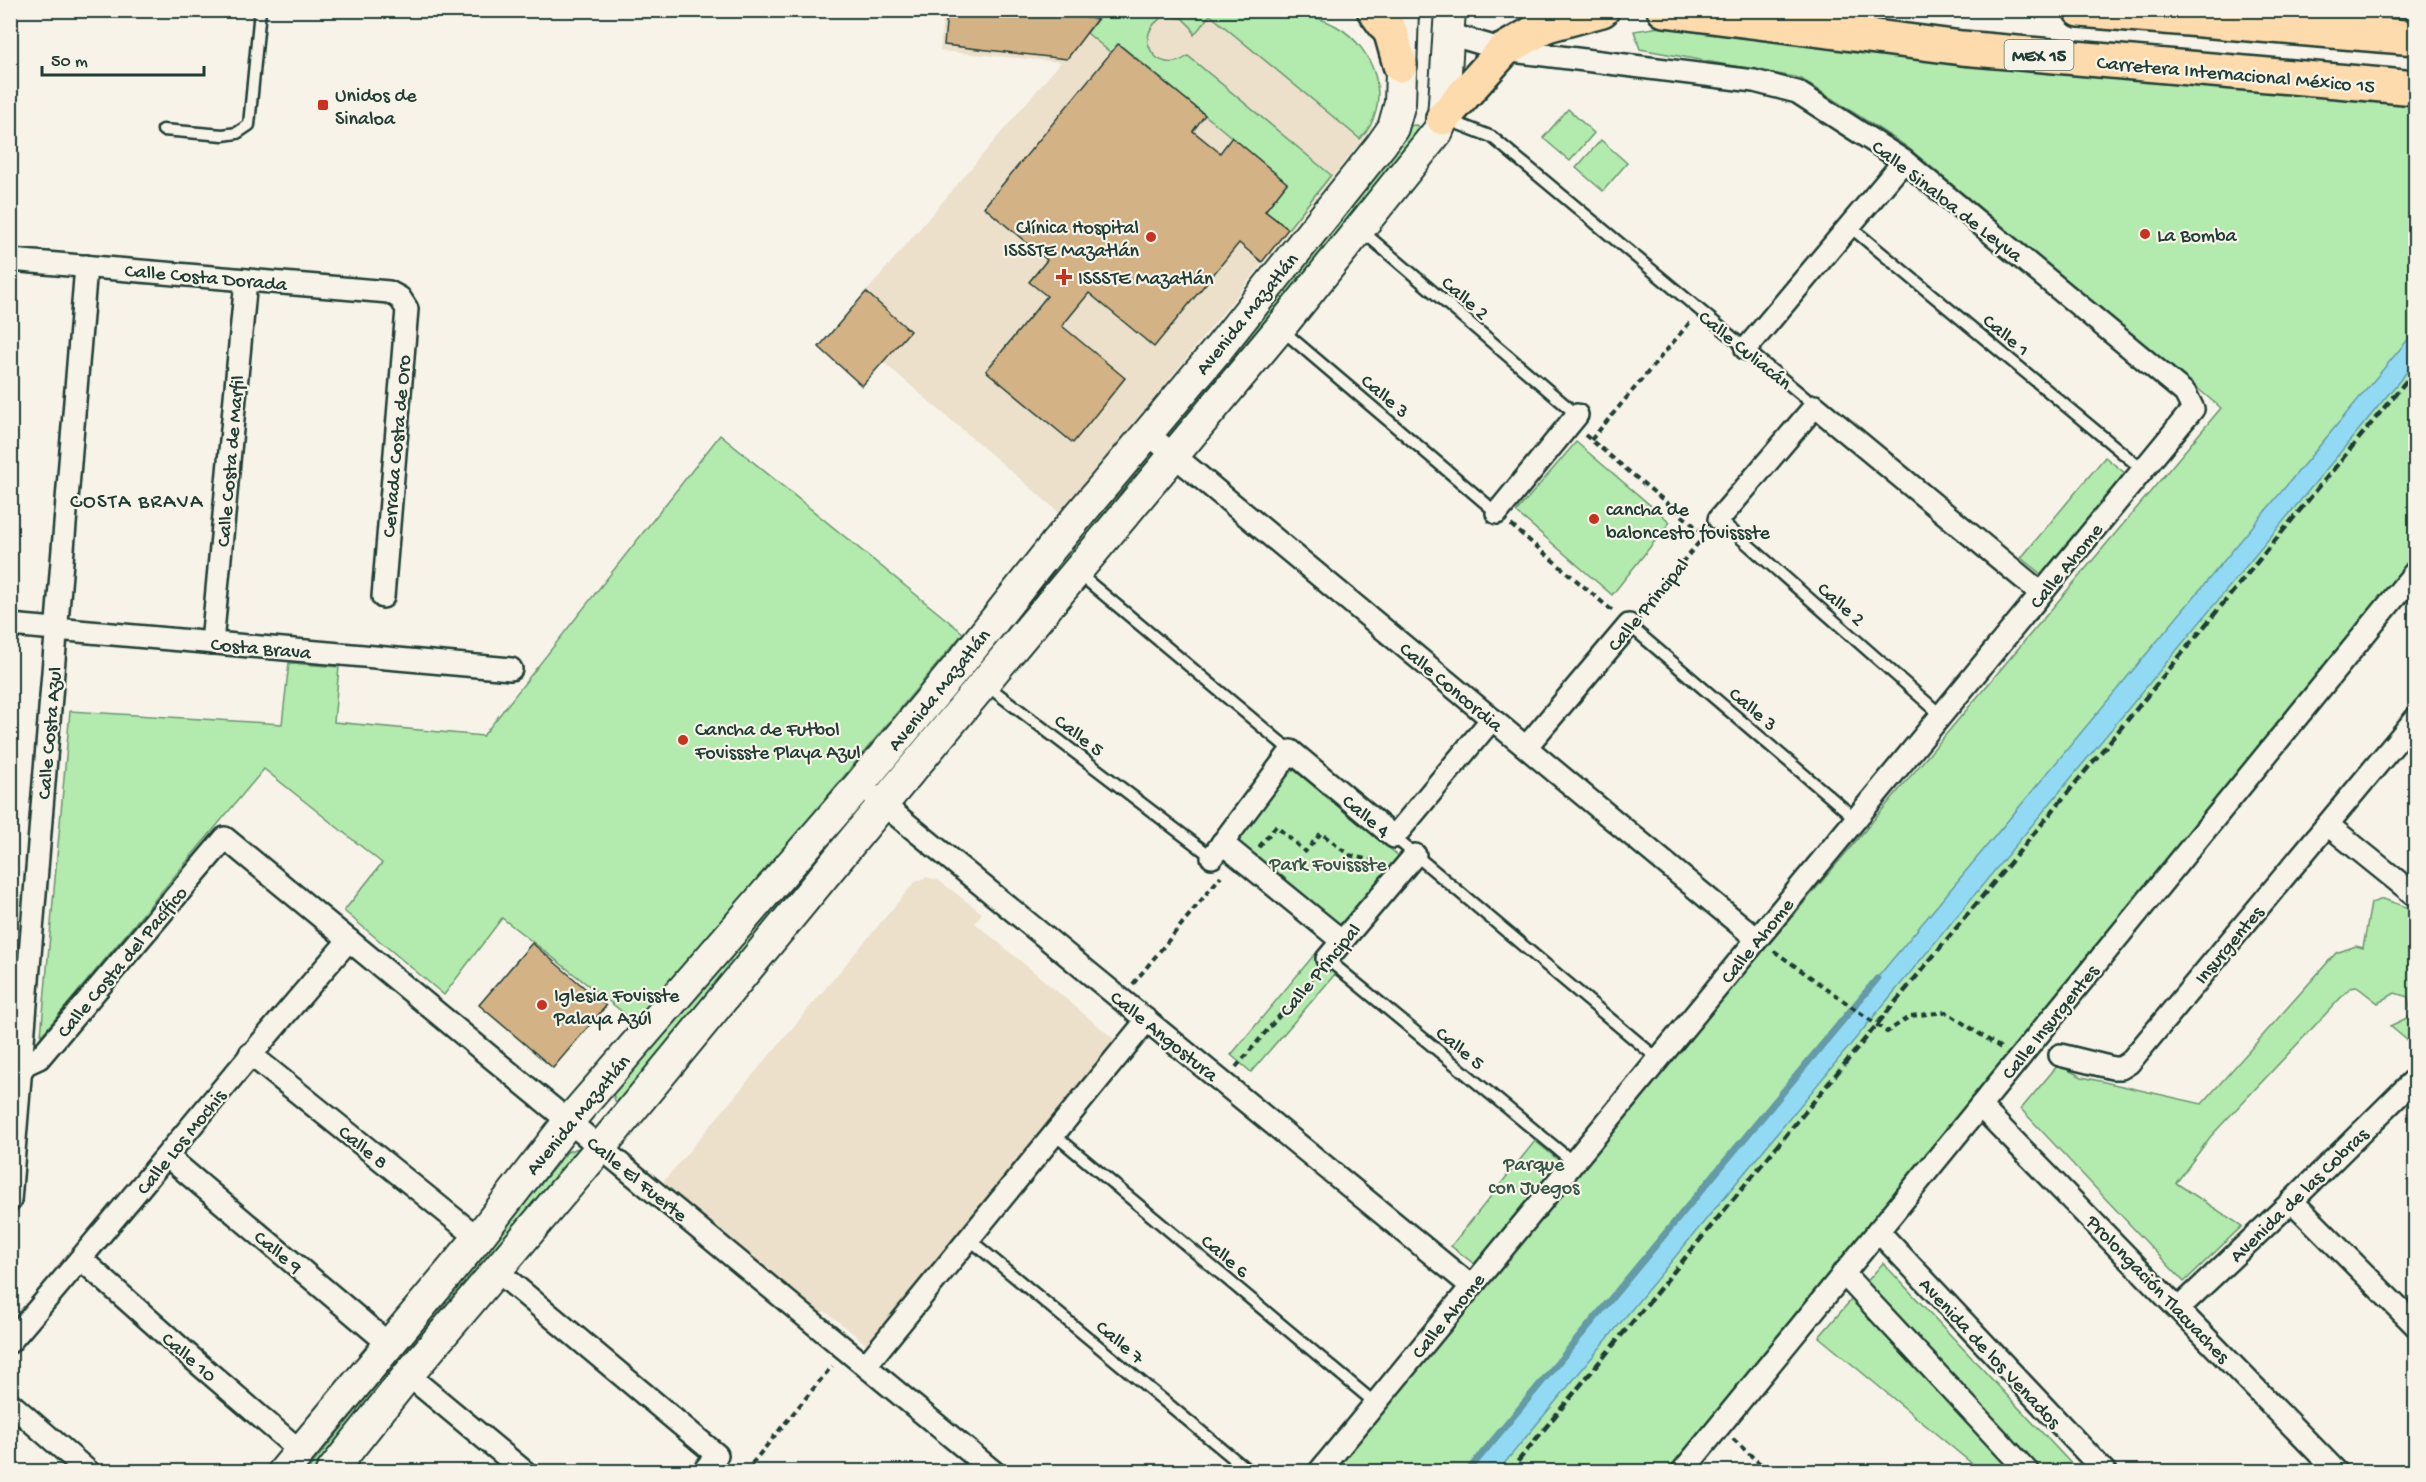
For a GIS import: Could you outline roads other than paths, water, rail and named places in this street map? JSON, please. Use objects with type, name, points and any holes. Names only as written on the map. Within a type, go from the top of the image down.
[{"type":"main road","points":[[1374,10],[1391,33],[1400,65]]},
{"type":"main road","points":[[1443,118],[1504,50],[1547,25],[1602,10]]},
{"type":"main road","name":"Carretera Internacional México 15","points":[[1664,10],[1962,48],[2415,88]]},
{"type":"main road","points":[[2080,10],[2415,38]]},
{"type":"street","name":"Avenida Mazatlán","points":[[292,1461],[478,1238],[569,1121],[859,785],[963,660],[1054,544],[1219,348],[1393,128],[1400,103],[1403,10]]},
{"type":"street","name":"Avenida Mazatlán","points":[[330,1472],[408,1375],[601,1147],[1076,571],[1280,328],[1438,132],[1443,118],[1450,22]]},
{"type":"street","name":"Calle Sinaloa de Leyva","points":[[1450,22],[1504,50],[1778,86],[1797,92],[1904,161],[2184,393],[2193,409]]},
{"type":"street","points":[[1746,349],[1904,161]]},
{"type":"street","name":"Calle Costa Dorada","points":[[10,260],[389,292],[400,298]]},
{"type":"street","name":"Calle Costa Azul","points":[[10,1201],[16,1070],[57,630],[86,266]]},
{"type":"street","name":"Calle Costa de Marfil","points":[[212,643],[246,280]]},
{"type":"street","name":"Cerrada Costa de Oro","points":[[382,597],[407,309],[400,298]]},
{"type":"street","points":[[1719,519],[1815,406]]},
{"type":"street","name":"Calle Culiacán","points":[[1815,406],[2041,593]]},
{"type":"street","name":"Calle Ahome","points":[[1319,1472],[2193,409]]},
{"type":"street","points":[[1497,513],[1574,419]]},
{"type":"street","name":"Calle Concordia","points":[[1147,433],[1757,939]]},
{"type":"street","name":"Calle Insurgentes","points":[[1682,1472],[2415,571]]},
{"type":"street","name":"Calle Principal","points":[[1526,747],[1629,625]]},
{"type":"street","name":"Costa Brava","points":[[10,626],[512,669]]},
{"type":"street","name":"Insurgentes","points":[[2060,1055],[2113,1068],[2121,1068],[2129,1063],[2415,718]]},
{"type":"street","points":[[1394,837],[1492,719]]},
{"type":"street","points":[[1291,751],[1224,852],[1342,941]]},
{"type":"street","name":"Calle 4","points":[[1291,751],[1394,837]]},
{"type":"street","name":"Calle Angostura","points":[[859,785],[1471,1286]]},
{"type":"street","points":[[2328,825],[2415,896]]},
{"type":"street","name":"Calle Costa del Pacífico","points":[[16,1070],[39,1058],[225,838]]},
{"type":"street","name":"Calle El Fuerte","points":[[225,838],[994,1472]]},
{"type":"street","name":"Calle Principal","points":[[1327,959],[1415,855]]},
{"type":"street","name":"Calle Los Mochis","points":[[10,1342],[168,1157],[250,1054],[350,940]]},
{"type":"street","points":[[866,1365],[1147,1020]]},
{"type":"street","name":"Calle 8","points":[[250,1054],[478,1238]]},
{"type":"street","name":"Avenida de las Cobras","points":[[2179,1308],[2411,1092]]},
{"type":"street","name":"Prolongación Tlacuaches","points":[[1980,1106],[2337,1472]]},
{"type":"street","name":"Calle 9","points":[[168,1157],[390,1345]]},
{"type":"street","points":[[2292,1201],[2415,1326]]},
{"type":"street","name":"Avenida de los Venados","points":[[1878,1231],[2105,1472]]},
{"type":"street","name":"Calle 10","points":[[81,1259],[193,1359],[292,1461]]},
{"type":"street","points":[[496,1270],[710,1463]]},
{"type":"street","points":[[1844,1273],[2028,1472]]},
{"type":"street","points":[[408,1375],[525,1472]]},
{"type":"street","points":[[10,1403],[89,1472]]},
{"type":"lane","points":[[163,130],[224,135],[237,133],[249,125],[260,10]]},
{"type":"lane","name":"Calle Culiacán","points":[[1443,118],[1492,137],[1815,406]]},
{"type":"lane","name":"Calle 1","points":[[1849,226],[2143,470]]},
{"type":"lane","name":"Calle 2","points":[[1360,229],[1574,419]]},
{"type":"lane","name":"Calle 3","points":[[1280,328],[1497,513]]},
{"type":"lane","name":"Calle 2","points":[[1719,519],[1941,714]]},
{"type":"lane","name":"Calle 4","points":[[1076,571],[1291,751]]},
{"type":"lane","name":"Calle 3","points":[[1629,625],[1856,819]]},
{"type":"lane","name":"Calle 5","points":[[985,684],[1224,852]]},
{"type":"lane","name":"Calle 4","points":[[1394,837],[1658,1059]]},
{"type":"lane","name":"Calle 5","points":[[1327,959],[1574,1162]]},
{"type":"lane","name":"Calle 6","points":[[1055,1135],[1375,1403]]},
{"type":"lane","name":"Calle 7","points":[[969,1239],[1250,1472]]},
{"type":"water","points":[[2415,331],[2415,362],[1498,1471],[1467,1471]]},
{"type":"waterway","points":[[1467,1472],[1877,979]]},
{"type":"railway","points":[[1509,1472],[2416,369]]},
{"type":"place","name":"Unidos de Sinaloa","points":[[323,105]]},
{"type":"place","name":"La Bomba","points":[[2145,234]]},
{"type":"place","name":"Clínica Hospital ISSSTE Mazatlán","points":[[1151,237]]},
{"type":"place","name":"ISSSTE Mazatlán","points":[[1064,277]]},
{"type":"place","name":"cancha de baloncesto fovissste","points":[[1594,519]]},
{"type":"place","name":"Cancha de Futbol Fovissste Playa Azul","points":[[683,740]]},
{"type":"place","name":"Iglesia Fovisste Palaya Azúl","points":[[542,1005]]},
{"type":"district","name":"COSTA BRAVA","points":[[137,500]]},
{"type":"park label","name":"Park Fovissste","points":[[1328,863]]},
{"type":"park label","name":"Parque con Juegos","points":[[1534,1174]]}]
